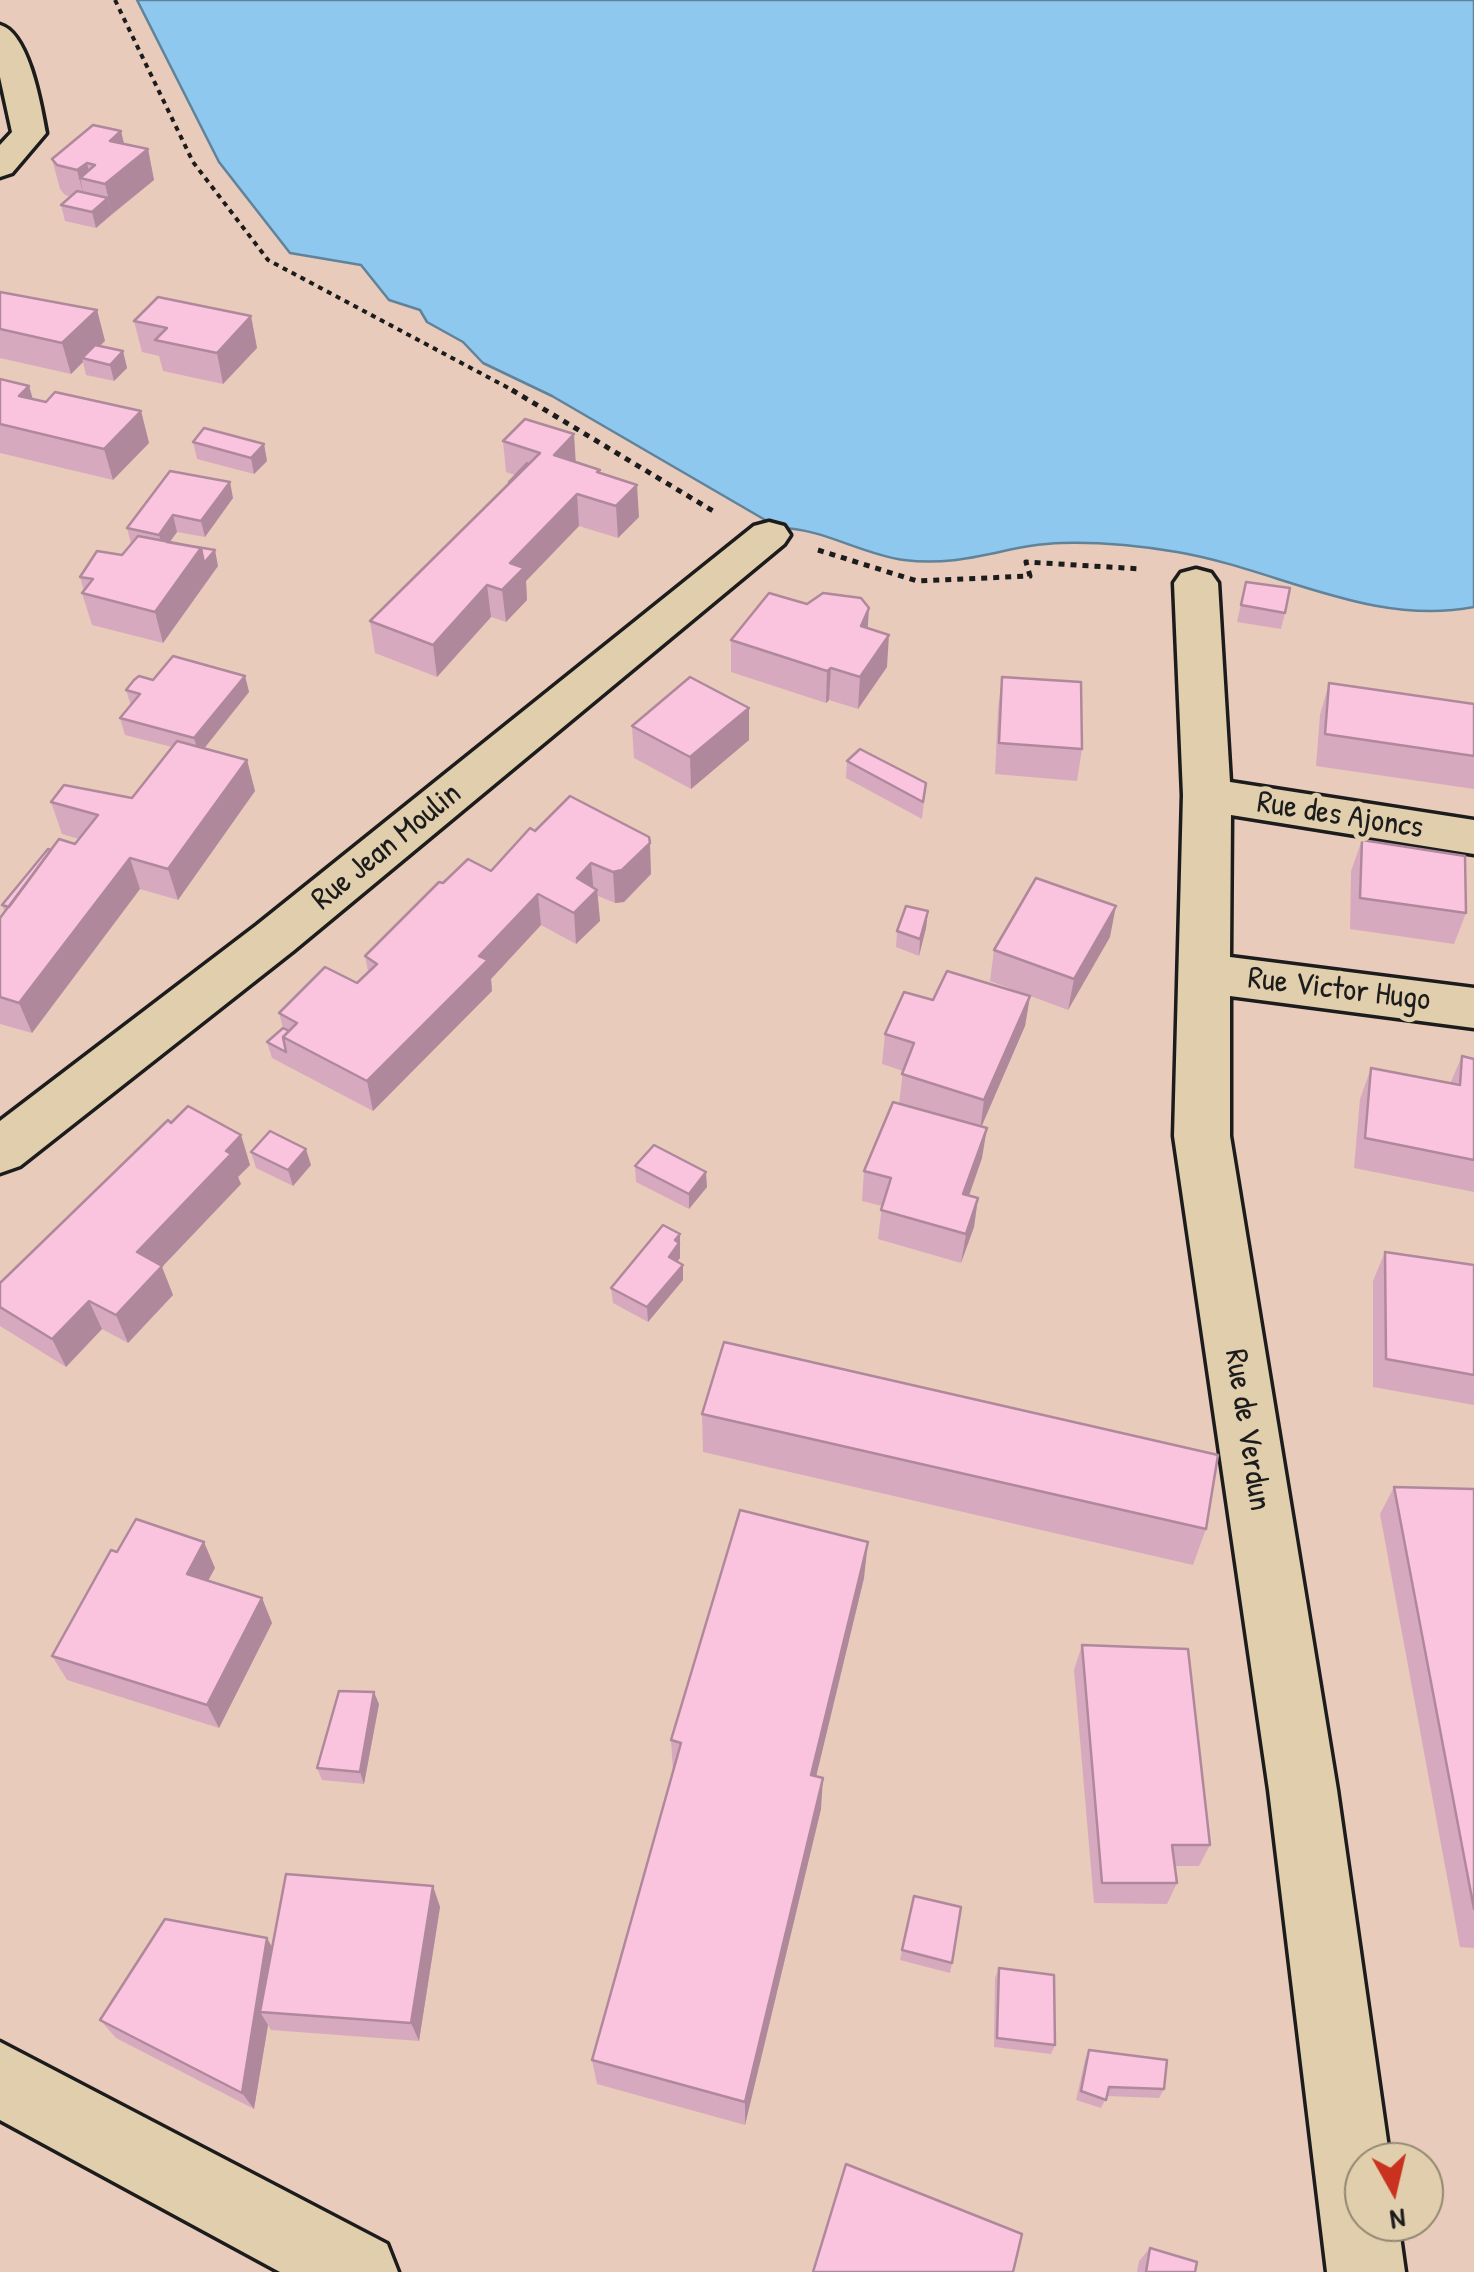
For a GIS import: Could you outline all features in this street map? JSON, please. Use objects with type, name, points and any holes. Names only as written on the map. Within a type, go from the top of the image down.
[{"type":"street","points":[[0,35],[20,86],[30,133],[0,166]]},
{"type":"street","name":"Rue Jean Moulin","points":[[0,1150],[275,938],[768,536]]},
{"type":"street","name":"Rue de Verdun","points":[[1196,583],[1207,795],[1202,1136],[1303,1790],[1366,2272]]},
{"type":"street","name":"Rue des Ajoncs","points":[[1207,795],[1474,836]]},
{"type":"street","name":"Rue Victor Hugo","points":[[1204,973],[1474,1008]]},
{"type":"street","points":[[0,2079],[359,2272]]},
{"type":"path","points":[[116,0],[192,162],[268,260],[538,404],[721,516]]},
{"type":"path","points":[[768,536],[918,581],[1030,576],[1026,562],[1165,570],[1196,583]]},
{"type":"water","points":[[137,0],[1474,0],[1474,607],[1436,611],[1361,603],[1214,560],[1134,546],[1042,544],[926,562],[888,557],[811,532],[779,528],[552,396],[483,363],[463,342],[427,322],[420,310],[389,300],[361,265],[290,253],[219,162]]},
{"type":"building","points":[[93,125],[121,131],[110,141],[148,149],[105,184],[80,178],[95,165],[87,163],[77,170],[57,165],[52,159]]},
{"type":"building","points":[[77,191],[108,198],[92,212],[61,205]]},
{"type":"building","points":[[0,292],[97,310],[62,343],[0,329]]},
{"type":"building","points":[[158,297],[251,316],[217,353],[155,340],[167,328],[134,321]]},
{"type":"building","points":[[95,345],[123,351],[110,365],[82,358]]},
{"type":"building","points":[[0,379],[29,386],[19,396],[46,402],[55,392],[141,411],[104,449],[0,424]]},
{"type":"building","points":[[525,419],[574,434],[554,455],[637,485],[616,506],[577,494],[510,563],[524,568],[502,590],[487,585],[433,645],[370,621],[540,453],[503,441]]},
{"type":"building","points":[[204,428],[264,444],[251,458],[193,442]]},
{"type":"building","points":[[170,471],[230,482],[201,521],[173,515],[159,535],[127,528]]},
{"type":"building","points":[[138,536],[201,548],[155,612],[82,593],[93,579],[80,577],[97,551],[122,555]]},
{"type":"building","points":[[167,542],[215,550],[204,563],[201,548]]},
{"type":"building","points":[[1246,582],[1290,588],[1285,613],[1241,605]]},
{"type":"building","points":[[769,593],[807,604],[823,593],[861,598],[869,608],[861,626],[889,635],[860,677],[831,668],[827,671],[731,640]]},
{"type":"building","points":[[173,656],[245,676],[194,738],[120,718],[140,694],[126,690],[134,680],[139,676],[153,680]]},
{"type":"building","points":[[690,677],[749,708],[690,757],[632,726]]},
{"type":"building","points":[[1002,677],[1081,682],[1082,749],[999,743]]},
{"type":"building","points":[[1329,683],[1474,704],[1474,756],[1325,734]]},
{"type":"building","points":[[177,741],[247,760],[168,869],[130,858],[19,1003],[0,997],[0,918],[59,839],[75,844],[98,815],[51,802],[64,785],[132,798]]},
{"type":"building","points":[[860,749],[926,783],[923,802],[847,761]]},
{"type":"building","points":[[570,796],[649,837],[650,843],[622,870],[613,872],[591,863],[577,878],[597,890],[574,913],[538,894],[479,956],[488,960],[367,1081],[283,1037],[297,1023],[279,1013],[325,967],[357,983],[377,964],[365,956],[439,882],[443,883],[468,859],[491,871],[530,828],[535,831]]},
{"type":"building","points":[[1362,840],[1465,856],[1466,913],[1360,898]]},
{"type":"building","points":[[51,850],[9,907],[2,905]]},
{"type":"building","points":[[1036,878],[1116,906],[1074,979],[994,950]]},
{"type":"building","points":[[906,906],[928,911],[920,939],[897,931]]},
{"type":"building","points":[[947,971],[1030,996],[984,1100],[902,1074],[914,1043],[885,1034],[904,992],[933,1000]]},
{"type":"building","points":[[283,1028],[289,1031],[283,1037],[286,1052],[267,1042]]},
{"type":"building","points":[[1462,1056],[1474,1059],[1474,1160],[1365,1138],[1371,1068],[1460,1085]]},
{"type":"building","points":[[893,1102],[987,1128],[963,1194],[978,1198],[966,1234],[881,1210],[891,1178],[864,1171]]},
{"type":"building","points":[[188,1106],[241,1135],[226,1151],[231,1154],[137,1252],[162,1266],[116,1315],[89,1301],[52,1339],[0,1307],[0,1283],[168,1120],[171,1123]]},
{"type":"building","points":[[270,1131],[306,1149],[288,1170],[251,1152]]},
{"type":"building","points":[[654,1145],[706,1172],[689,1194],[635,1166]]},
{"type":"building","points":[[663,1225],[680,1234],[669,1257],[683,1265],[647,1307],[611,1288]]},
{"type":"building","points":[[1385,1252],[1474,1265],[1474,1375],[1386,1359]]},
{"type":"building","points":[[724,1342],[1218,1455],[1206,1529],[702,1414]]},
{"type":"building","points":[[1394,1487],[1474,1489],[1474,1909]]},
{"type":"building","points":[[740,1510],[868,1542],[811,1775],[823,1778],[745,2102],[592,2060],[681,1743],[671,1740]]},
{"type":"building","points":[[136,1519],[204,1542],[187,1574],[262,1598],[207,1705],[52,1656],[111,1550],[117,1552]]},
{"type":"building","points":[[1082,1645],[1188,1649],[1210,1845],[1172,1845],[1177,1883],[1102,1883]]},
{"type":"building","points":[[339,1691],[374,1692],[360,1772],[317,1768]]},
{"type":"building","points":[[286,1874],[433,1886],[411,2023],[260,2012]]},
{"type":"building","points":[[914,1896],[961,1907],[952,1963],[902,1950]]},
{"type":"building","points":[[165,1919],[267,1938],[242,2093],[100,2020]]},
{"type":"building","points":[[999,1968],[1054,1975],[1055,2045],[997,2038]]},
{"type":"building","points":[[1089,2050],[1167,2060],[1164,2089],[1109,2087],[1106,2100],[1081,2091]]},
{"type":"building","points":[[846,2164],[1022,2234],[1013,2272],[813,2272]]},
{"type":"building","points":[[1150,2248],[1197,2262],[1195,2272],[1146,2272]]}]
